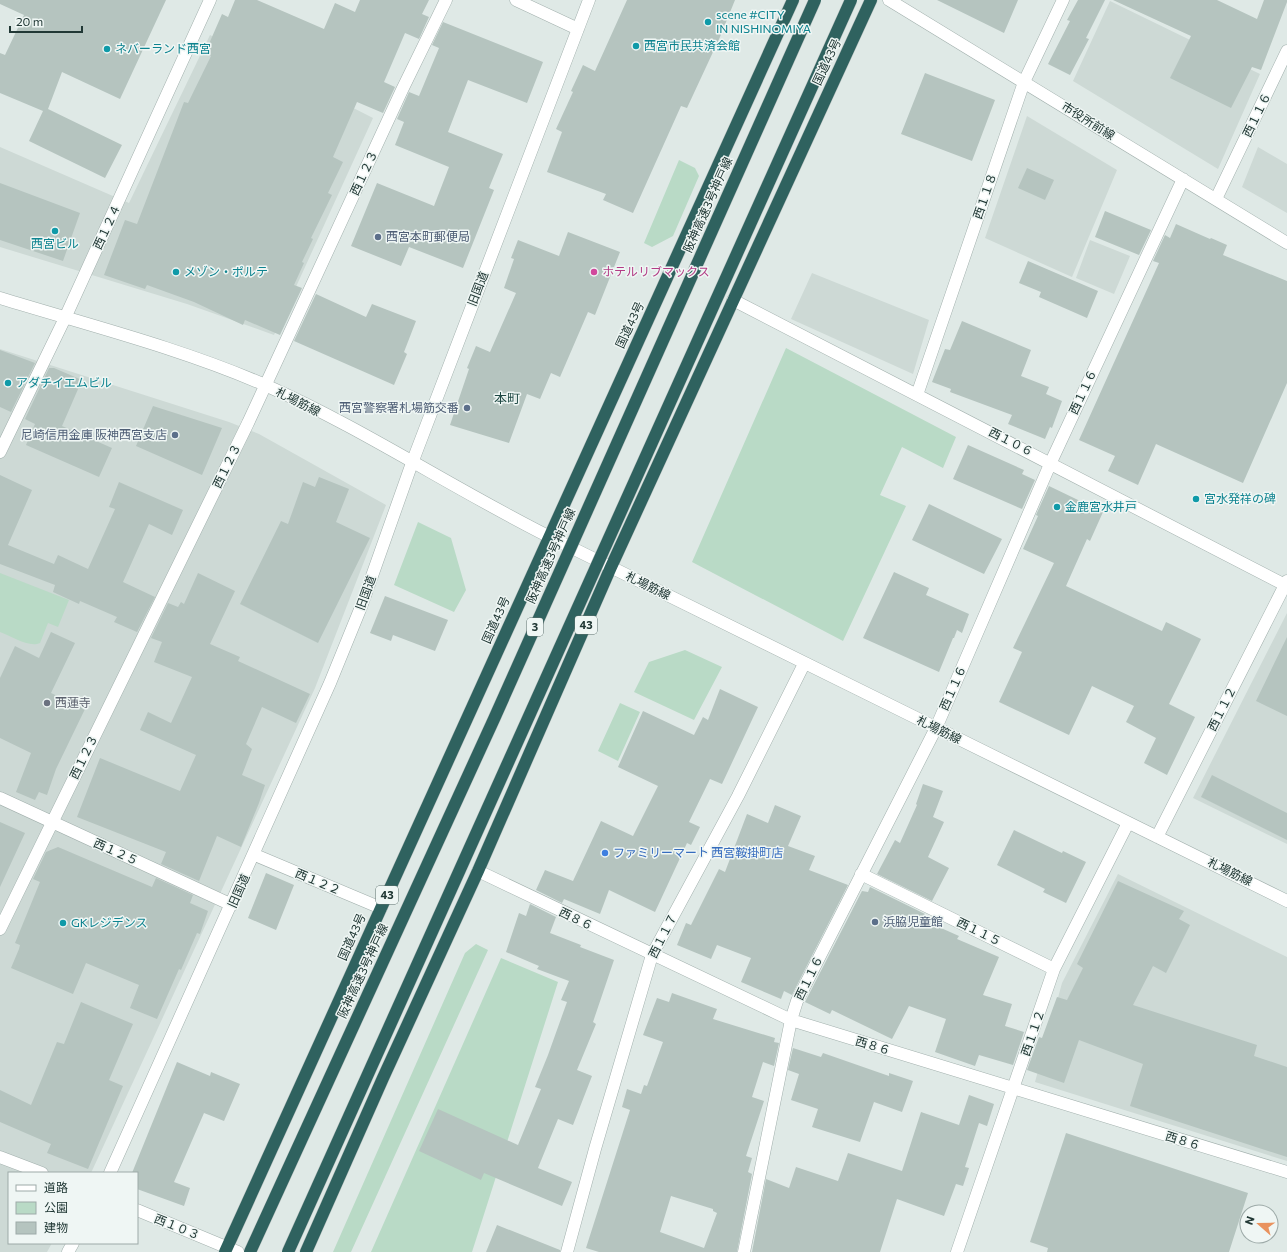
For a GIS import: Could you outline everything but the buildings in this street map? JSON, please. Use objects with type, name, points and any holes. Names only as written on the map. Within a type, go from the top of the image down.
[{"type":"highway","name":"国道43号","points":[[230,1250],[381,908],[793,0]]},
{"type":"highway","name":"阪神高速3号神戸線","points":[[250,1252],[494,719],[815,0]]},
{"type":"highway","points":[[288,1252],[851,0]]},
{"type":"highway","name":"国道43号","points":[[306,1252],[383,1078],[478,871],[611,568],[872,0]]},
{"type":"street","name":"西１２４","points":[[0,452],[65,318],[210,0]]},
{"type":"street","name":"西１２３","points":[[0,929],[266,386],[402,90],[446,0]]},
{"type":"street","points":[[516,0],[578,28]]},
{"type":"street","name":"旧国道","points":[[110,1172],[300,755],[358,614],[412,463],[589,0]]},
{"type":"street","name":"市役所前線","points":[[889,0],[1287,243]]},
{"type":"street","name":"西１１８","points":[[917,395],[1024,82],[1062,0]]},
{"type":"street","name":"西１１６","points":[[1216,199],[1287,51]]},
{"type":"street","name":"西１１６","points":[[744,1252],[791,1020],[797,1002],[936,728],[1051,462],[1183,180]]},
{"type":"street","name":"札場筋線","points":[[0,298],[154,345],[221,368],[266,386],[337,421],[549,537],[1287,901]]},
{"type":"street","name":"西１０６","points":[[733,300],[1286,584]]},
{"type":"street","name":"西１１２","points":[[1157,836],[1286,584]]},
{"type":"street","name":"西１１７","points":[[567,1252],[594,1149],[652,955],[738,796],[804,664]]},
{"type":"street","name":"西１２５","points":[[0,798],[232,905]]},
{"type":"street","name":"西１１２","points":[[957,1252],[1054,969],[1128,823]]},
{"type":"street","name":"西１２２","points":[[255,855],[381,908]]},
{"type":"street","name":"西８６","points":[[478,871],[791,1020],[1013,1090],[1287,1172]]},
{"type":"street","name":"西１１５","points":[[862,874],[1054,969]]},
{"type":"street","points":[[0,1157],[39,1172]]},
{"type":"street","name":"西１０３","points":[[138,1210],[230,1250]]},
{"type":"shaded area","points":[[1110,1],[1260,74],[1218,169],[1073,81]]},
{"type":"shaded area","points":[[210,35],[373,118],[274,335],[187,304],[0,247],[0,147],[129,203]]},
{"type":"shaded area","points":[[1027,116],[1117,170],[1072,277],[985,238]]},
{"type":"shaded area","points":[[1258,147],[1287,164],[1287,213],[1242,187]]},
{"type":"shaded area","points":[[1090,240],[1130,256],[1114,294],[1076,278]]},
{"type":"shaded area","points":[[812,273],[929,320],[913,374],[791,319]]},
{"type":"shaded area","points":[[0,349],[229,422],[259,434],[386,505],[315,688],[91,1172],[8,1172],[8,1244],[51,1244],[47,1252],[0,1252]]},
{"type":"shaded area","points":[[1287,613],[1287,844],[1193,798]]},
{"type":"shaded area","points":[[1118,874],[1287,957],[1287,1161],[1035,1082],[1062,983]]},
{"type":"green space","points":[[679,160],[695,168],[699,176],[673,236],[652,247],[644,243]]},
{"type":"green space","points":[[786,348],[956,437],[943,468],[902,447],[880,495],[906,506],[843,641],[692,562]]},
{"type":"green space","points":[[418,522],[451,538],[466,590],[454,612],[394,585]]},
{"type":"green space","points":[[0,573],[69,600],[58,627],[48,623],[40,643],[25,643],[0,632]]},
{"type":"green space","points":[[685,650],[722,667],[694,720],[634,692],[649,662]]},
{"type":"green space","points":[[620,703],[640,712],[618,761],[598,751]]},
{"type":"green space","points":[[476,944],[488,950],[351,1252],[333,1252],[465,953]]},
{"type":"green space","points":[[501,958],[558,982],[472,1252],[371,1252]]},
{"type":"place","name":"scene #CITY IN NISHINOMIYA","points":[[708,22]]},
{"type":"place","name":"西宮市民共済会館","points":[[636,46]]},
{"type":"place","name":"ネバーランド西宮","points":[[107,49]]},
{"type":"place","name":"西宮ビル","points":[[55,231]]},
{"type":"place","name":"西宮本町郵便局","points":[[378,237]]},
{"type":"place","name":"メゾン・ポルテ","points":[[176,272]]},
{"type":"place","name":"ホテルリブマックス","points":[[594,272]]},
{"type":"place","name":"アダチイエムビル","points":[[8,383]]},
{"type":"place","name":"西宮警察署札場筋交番","points":[[467,408]]},
{"type":"place","name":"尼崎信用金庫 阪神西宮支店","points":[[175,435]]},
{"type":"place","name":"宮水発祥の碑","points":[[1196,499]]},
{"type":"place","name":"金鹿宮水井戸","points":[[1057,507]]},
{"type":"place","name":"西蓮寺","points":[[47,703]]},
{"type":"place","name":"ファミリーマート 西宮鞍掛町店","points":[[605,853]]},
{"type":"place","name":"浜脇児童館","points":[[875,922]]},
{"type":"place","name":"GKレジデンス","points":[[63,923]]},
{"type":"district","name":"本町","points":[[507,398]]}]
